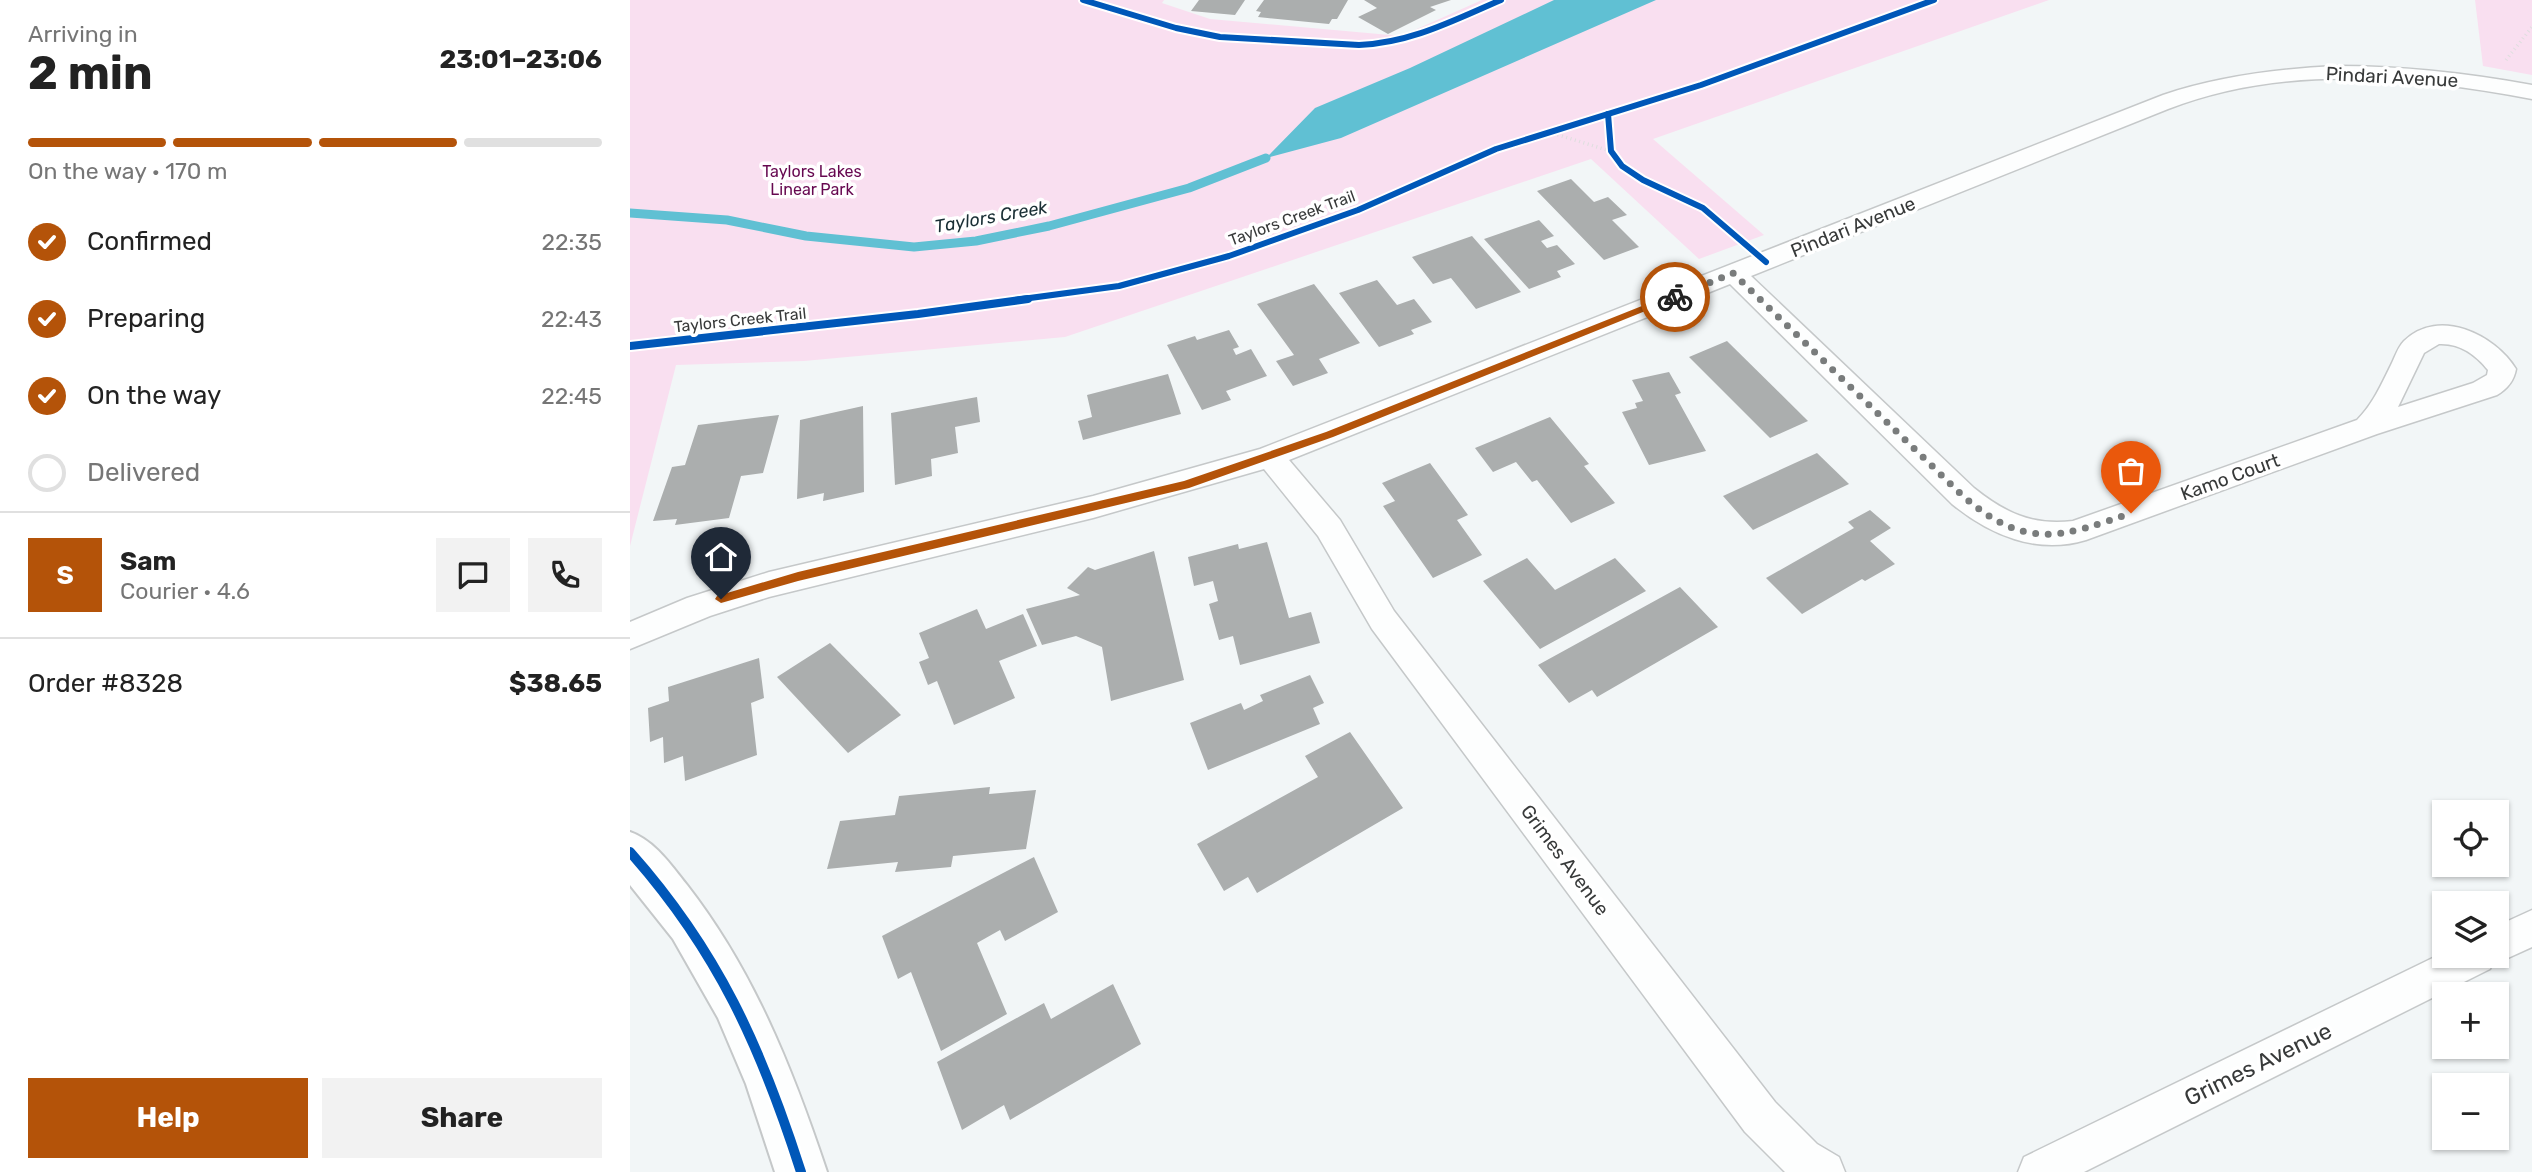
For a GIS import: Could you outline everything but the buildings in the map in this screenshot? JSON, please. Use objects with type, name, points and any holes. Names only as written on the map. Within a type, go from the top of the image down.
[{"type":"street","name":"Pindari Avenue","points":[[630,636],[656,623],[737,592],[1149,494],[1300,446],[2126,118],[2215,86],[2314,72],[2370,72],[2431,75],[2532,92]]},
{"type":"street","name":"Kamo Court","points":[[1733,273],[1963,496],[1983,513],[2021,531],[2056,536],[2075,532],[2367,427],[2495,385],[2502,377],[2502,369],[2487,350],[2459,336],[2432,336],[2420,341],[2413,348],[2382,411],[2367,427]]},
{"type":"street","name":"Grimes Avenue","points":[[1300,446],[1329,528]]},
{"type":"street","name":"Grimes Avenue","points":[[1270,456],[1329,528],[1383,620],[1760,1117],[1809,1168]]},
{"type":"street","name":"Pindari Avenue","points":[[630,653],[704,606]]},
{"type":"street","points":[[630,852],[661,884],[737,1001],[767,1073],[801,1172]]},
{"type":"street","points":[[2509,939],[2532,928]]},
{"type":"street","name":"Grimes Avenue","points":[[2039,1172],[2452,968]]},
{"type":"path","points":[[1912,8],[1928,1]]},
{"type":"path","points":[[2504,68],[2508,57],[2532,27]]},
{"type":"path","points":[[1596,118],[1621,110]]},
{"type":"path","points":[[1608,114],[1611,125],[1610,150],[1615,159],[1632,173],[1704,208],[1766,262]]},
{"type":"path","points":[[1536,136],[1573,125]]},
{"type":"path","points":[[1549,132],[1610,150]]},
{"type":"green space","name":"Taylors Lakes Linear Park","points":[[630,0],[1164,0],[1162,3],[1210,19],[1401,36],[1482,0],[2049,0],[1653,139],[1764,235],[1699,259],[1591,159],[1065,337],[804,361],[676,365],[630,546]]},
{"type":"green space","points":[[2475,0],[2532,0],[2532,75],[2483,66]]},
{"type":"water","points":[[1554,0],[1656,0],[1341,138],[1266,158],[1315,108],[1410,68]]},
{"type":"waterway","name":"Taylors Creek","points":[[630,213],[727,220],[806,236],[914,247],[976,241],[1049,226],[1189,188],[1266,158]]},
{"type":"cycle path","points":[[1083,0],[1176,28],[1220,37],[1359,45],[1382,44],[1416,37],[1501,0]]},
{"type":"cycle path","name":"Taylors Creek Trail","points":[[630,346],[918,314],[1119,286],[1176,271],[1229,256],[1358,210],[1496,149],[1701,85],[1934,0]]},
{"type":"cycle path","points":[[1608,114],[1611,125],[1611,151],[1622,166],[1643,180],[1703,208],[1766,262]]},
{"type":"cycle path","points":[[630,852],[689,924],[735,1001],[771,1084],[801,1172]]},
{"type":"way so far","points":[[1675,297],[1733,273],[1963,496],[1983,513],[2002,524],[2021,531],[2056,536],[2131,513]]},
{"type":"route","points":[[721,599],[737,592],[798,576],[1186,485],[1329,435],[1675,297]]}]
